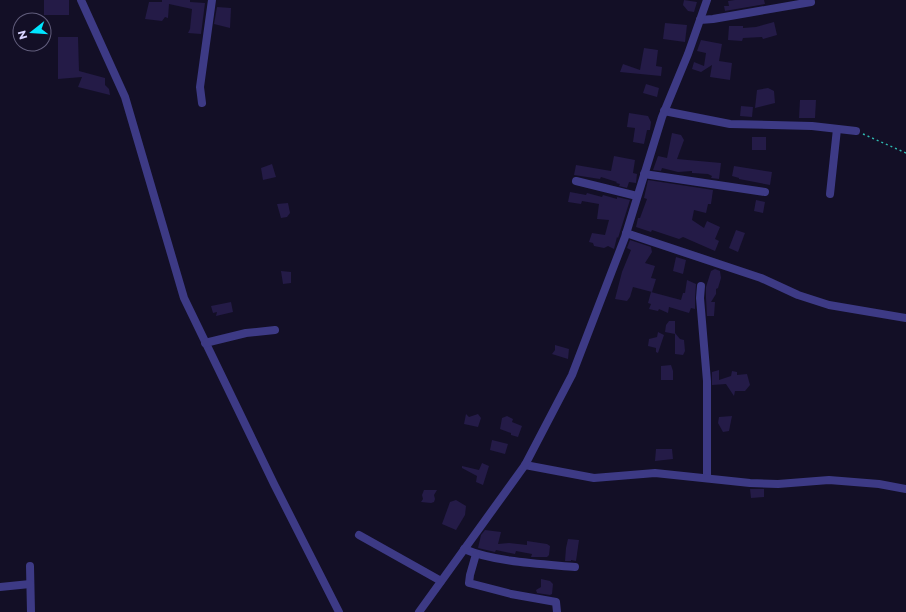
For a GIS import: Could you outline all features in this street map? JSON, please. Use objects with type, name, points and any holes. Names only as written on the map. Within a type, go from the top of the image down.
[{"type":"street","points":[[80,0],[124,97],[184,298],[274,484],[339,612]]},
{"type":"street","points":[[202,102],[200,86],[212,0]]},
{"type":"street","points":[[420,612],[525,465],[572,375],[626,233],[664,111],[688,54],[707,0]]},
{"type":"street","points":[[700,20],[811,2]]},
{"type":"street","points":[[664,111],[730,124],[805,125],[856,131]]},
{"type":"street","points":[[830,194],[836,129]]},
{"type":"street","points":[[644,174],[765,192]]},
{"type":"street","points":[[576,181],[637,196]]},
{"type":"street","points":[[626,233],[761,278],[798,295],[829,305],[906,318]]},
{"type":"street","points":[[701,286],[700,298],[707,381],[707,478]]},
{"type":"street","points":[[205,343],[246,333],[274,330]]},
{"type":"street","points":[[525,465],[594,478],[656,473],[750,483],[778,484],[829,480],[880,484],[906,489]]},
{"type":"street","points":[[359,535],[441,581]]},
{"type":"street","points":[[464,549],[476,554],[544,565],[575,567]]},
{"type":"street","points":[[476,554],[470,576],[470,583],[511,594],[556,602],[557,612]]},
{"type":"street","points":[[30,566],[31,612]]},
{"type":"street","points":[[0,587],[30,584]]},
{"type":"path","points":[[856,131],[906,153]]},
{"type":"building","points":[[44,0],[69,0],[69,15],[52,15],[52,12],[44,12]]},
{"type":"building","points":[[162,0],[190,0],[190,2],[205,3],[201,34],[188,33],[190,29],[192,9],[169,4],[168,18],[165,17],[162,21],[145,19],[149,2],[162,2]]},
{"type":"building","points":[[684,0],[697,2],[694,12],[688,11],[683,5]]},
{"type":"building","points":[[764,0],[765,4],[725,11],[724,6],[729,6],[728,1]]},
{"type":"building","points":[[217,7],[231,8],[230,28],[214,24]]},
{"type":"building","points":[[774,22],[777,35],[763,39],[762,37],[743,38],[742,41],[728,40],[729,26],[743,26],[743,28],[756,27]]},
{"type":"building","points":[[665,23],[687,25],[685,42],[663,39]]},
{"type":"building","points":[[58,37],[78,37],[79,71],[105,78],[105,85],[109,89],[110,95],[78,87],[82,77],[58,79]]},
{"type":"building","points":[[701,40],[722,44],[719,61],[732,63],[730,80],[710,77],[712,65],[701,72],[692,69],[694,62],[704,66],[706,53],[697,51]]},
{"type":"building","points":[[644,48],[658,50],[656,66],[662,67],[661,76],[620,72],[623,64],[640,70]]},
{"type":"building","points":[[646,84],[659,88],[657,97],[643,93]]},
{"type":"building","points":[[768,88],[774,91],[775,103],[755,108],[757,90]]},
{"type":"building","points":[[800,100],[816,100],[815,118],[799,118]]},
{"type":"building","points":[[741,106],[753,107],[752,117],[740,116]]},
{"type":"building","points":[[629,113],[648,116],[651,122],[650,130],[647,130],[644,144],[633,142],[635,128],[627,127]]},
{"type":"building","points":[[672,133],[681,135],[684,140],[677,159],[721,163],[719,179],[711,178],[712,176],[708,174],[692,173],[692,171],[678,172],[662,168],[661,171],[653,170],[658,156],[667,158]]},
{"type":"building","points":[[752,137],[766,137],[766,150],[752,150]]},
{"type":"building","points":[[614,156],[635,160],[633,173],[637,174],[636,183],[629,182],[627,188],[619,186],[620,184],[616,183],[617,182],[601,177],[600,179],[574,175],[576,165],[611,171]]},
{"type":"building","points":[[272,164],[276,177],[263,180],[261,168]]},
{"type":"building","points":[[734,166],[772,172],[770,185],[739,179],[732,176]]},
{"type":"building","points":[[648,180],[713,190],[711,204],[708,204],[706,213],[694,210],[692,220],[704,228],[707,221],[720,227],[715,239],[719,241],[715,251],[683,237],[679,239],[652,230],[651,232],[636,227],[638,218],[640,218],[647,199],[644,198]]},
{"type":"building","points":[[570,192],[586,195],[587,193],[602,197],[603,195],[617,199],[617,197],[630,200],[614,249],[608,246],[604,248],[594,246],[593,243],[589,242],[592,233],[605,235],[609,220],[597,219],[599,204],[582,201],[581,204],[568,202]]},
{"type":"building","points":[[756,200],[765,202],[763,213],[754,211]]},
{"type":"building","points":[[288,203],[290,213],[287,217],[281,218],[277,204]]},
{"type":"building","points":[[736,230],[745,233],[738,252],[729,248]]},
{"type":"building","points":[[630,240],[651,247],[652,252],[645,263],[655,266],[651,278],[656,279],[652,292],[633,287],[627,301],[615,299],[622,272],[631,250],[627,248]]},
{"type":"building","points":[[676,257],[686,260],[683,274],[673,271]]},
{"type":"building","points":[[715,269],[720,271],[721,278],[718,288],[716,289],[716,294],[711,302],[715,302],[714,316],[707,316],[706,287],[711,271]]},
{"type":"building","points":[[281,271],[291,272],[291,283],[283,284]]},
{"type":"building","points":[[687,280],[696,284],[695,309],[691,308],[689,313],[669,307],[668,313],[659,309],[658,311],[649,309],[651,304],[648,303],[651,292],[681,300],[683,293],[685,293]]},
{"type":"building","points":[[231,302],[233,312],[216,316],[217,312],[213,313],[211,306]]},
{"type":"building","points":[[669,321],[675,321],[675,334],[665,332],[666,325]]},
{"type":"building","points":[[658,332],[664,335],[658,353],[656,352],[656,348],[648,346],[649,339],[657,337]]},
{"type":"building","points":[[675,333],[680,339],[684,340],[685,351],[683,355],[675,354]]},
{"type":"building","points":[[555,345],[569,349],[568,359],[552,354],[555,350]]},
{"type":"building","points":[[671,365],[673,380],[661,380],[661,366]]},
{"type":"building","points":[[719,370],[719,380],[731,376],[732,371],[737,372],[737,375],[747,374],[750,385],[745,391],[735,391],[734,396],[726,384],[712,385],[712,372]]},
{"type":"building","points":[[466,414],[469,417],[478,414],[481,418],[478,427],[464,424]]},
{"type":"building","points":[[507,416],[513,419],[512,422],[522,426],[518,437],[500,429],[502,418]]},
{"type":"building","points":[[732,416],[729,431],[723,432],[718,423],[719,417]]},
{"type":"building","points":[[492,440],[508,444],[505,454],[490,450]]},
{"type":"building","points":[[656,449],[672,449],[673,459],[655,461]]},
{"type":"building","points":[[482,463],[489,466],[483,485],[476,482],[477,476],[462,468],[462,466],[479,470]]},
{"type":"building","points":[[750,489],[764,489],[764,497],[751,498]]},
{"type":"building","points":[[424,490],[437,490],[434,495],[434,502],[421,502],[423,499],[422,495]]},
{"type":"building","points":[[456,500],[466,506],[465,515],[456,530],[442,524],[450,502]]},
{"type":"building","points":[[485,530],[501,532],[498,544],[509,543],[527,545],[527,541],[547,544],[550,546],[549,555],[547,557],[531,557],[532,554],[516,551],[515,554],[496,550],[495,552],[478,548],[481,535]]},
{"type":"building","points":[[568,539],[579,540],[576,561],[565,561]]},
{"type":"building","points":[[541,579],[550,581],[553,584],[552,594],[537,593],[536,590],[541,587]]}]
